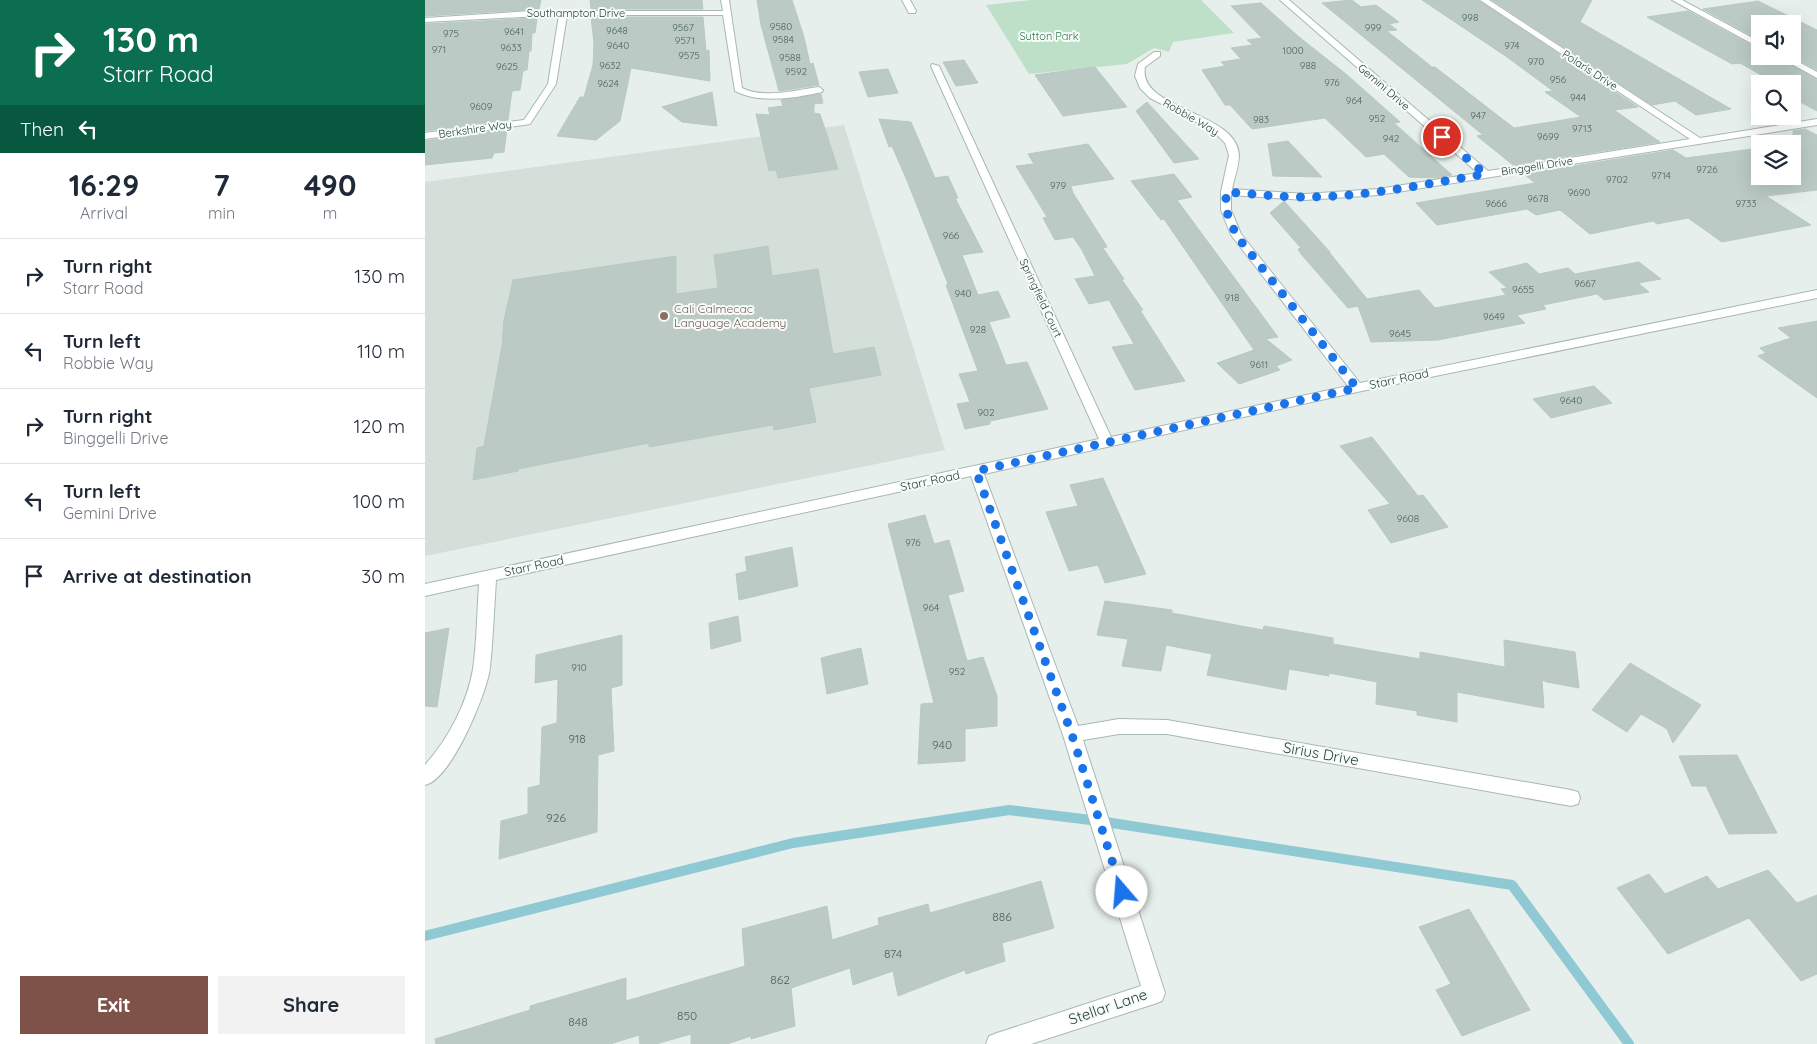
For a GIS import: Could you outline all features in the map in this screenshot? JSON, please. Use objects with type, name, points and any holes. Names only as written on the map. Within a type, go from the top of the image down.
[{"type":"street","points":[[725,0],[738,89],[745,94],[758,96],[819,90]]},
{"type":"street","points":[[906,0],[912,11]]},
{"type":"street","name":"Gemini Drive","points":[[1284,0],[1485,174]]},
{"type":"street","name":"Polaris Drive","points":[[1484,0],[1697,140]]},
{"type":"street","points":[[1676,0],[1751,40]]},
{"type":"street","name":"Southampton Drive","points":[[425,20],[563,13],[727,13]]},
{"type":"street","name":"Berkshire Way","points":[[425,136],[527,122],[552,84],[563,13]]},
{"type":"street","name":"Robbie Way","points":[[1157,54],[1141,66],[1139,76],[1143,86],[1153,96],[1215,128],[1229,142],[1234,155],[1226,192],[1226,210],[1236,235],[1357,388]]},
{"type":"street","points":[[1798,65],[1817,75]]},
{"type":"street","name":"Springfield Court","points":[[935,66],[1107,442]]},
{"type":"street","name":"Binggelli Drive","points":[[1226,192],[1305,197],[1379,192],[1817,122]]},
{"type":"street","name":"Starr Road","points":[[425,590],[1357,388],[1817,294]]},
{"type":"street","name":"Stellar Lane","points":[[976,471],[1072,735],[1154,993],[997,1044]]},
{"type":"street","points":[[426,777],[447,753],[471,704],[481,670],[488,576]]},
{"type":"street","name":"Sirius Drive","points":[[1072,735],[1095,728],[1130,725],[1167,727],[1571,798]]},
{"type":"shaded area","name":"Cali Calmecac Language Academy","points":[[844,125],[945,450],[425,556],[425,182]]},
{"type":"green space","name":"Sutton Park","points":[[1031,0],[1201,0],[1234,33],[1173,42],[1169,52],[1154,48],[1127,64],[1029,74],[986,5]]},
{"type":"building","points":[[425,0],[541,0],[539,9],[425,16]]},
{"type":"building","points":[[590,0],[702,0],[703,9],[591,9]]},
{"type":"building","points":[[757,0],[792,0],[804,37],[810,64],[813,63],[819,85],[779,91],[761,25]]},
{"type":"building","points":[[1352,0],[1361,7],[1376,5],[1399,22],[1389,24],[1397,30],[1387,31],[1514,128],[1581,117],[1545,92],[1553,91],[1507,57],[1422,0],[1478,0],[1638,107],[1614,110],[1660,142],[1513,165],[1477,136],[1483,135],[1322,3]]},
{"type":"building","points":[[1492,0],[1592,0],[1580,22],[1731,109],[1696,115],[1675,101],[1652,105]]},
{"type":"building","points":[[1758,1],[1786,15],[1751,15],[1751,35],[1703,9]]},
{"type":"building","points":[[1261,3],[1400,122],[1394,123],[1452,175],[1437,178],[1409,177],[1384,154],[1366,157],[1325,118],[1252,129],[1230,105],[1225,105],[1202,70],[1225,66],[1221,62],[1241,59],[1231,48],[1253,45],[1247,40],[1262,38],[1231,6]]},
{"type":"building","points":[[1688,11],[1751,45],[1751,65],[1791,65],[1817,80],[1817,111],[1801,102],[1801,75],[1761,75],[1740,63],[1732,64],[1647,17]]},
{"type":"building","points":[[591,17],[703,17],[706,51],[709,50],[710,81],[631,68],[620,121],[596,140],[557,136],[580,97],[584,97],[593,65],[594,43]]},
{"type":"building","points":[[537,18],[535,33],[532,33],[527,70],[523,71],[520,90],[512,91],[508,120],[425,131],[425,24]]},
{"type":"building","points":[[1801,22],[1817,30],[1817,70],[1801,61]]},
{"type":"building","points":[[964,60],[978,83],[956,86],[943,62]]},
{"type":"building","points":[[1095,67],[1127,107],[1063,116],[1035,75]]},
{"type":"building","points":[[888,69],[898,93],[868,97],[859,72]]},
{"type":"building","points":[[712,92],[717,126],[682,122],[662,107]]},
{"type":"building","points":[[821,94],[823,103],[814,104],[814,113],[820,114],[838,169],[778,178],[776,170],[769,171],[756,114],[770,115],[768,108],[783,106],[781,100]]},
{"type":"building","points":[[1147,102],[1199,159],[1174,163],[1136,111]]},
{"type":"building","points":[[879,119],[911,122],[935,178],[948,176],[958,198],[955,198],[983,252],[962,255],[978,295],[998,291],[1010,317],[989,322],[1006,365],[1027,362],[1048,409],[990,421],[990,424],[965,429],[957,404],[970,402],[959,374],[978,371],[946,285],[948,284],[908,183],[892,146],[889,147]]},
{"type":"building","points":[[507,129],[504,152],[494,153],[492,158],[425,165],[425,141]]},
{"type":"building","points":[[1805,129],[1817,135],[1817,190],[1766,196],[1811,225],[1722,242],[1688,218],[1657,224],[1653,221],[1590,234],[1560,210],[1536,215],[1527,209],[1437,225],[1416,203],[1535,183],[1524,174],[1673,150],[1686,158],[1751,149],[1751,185],[1801,185],[1801,135],[1793,135],[1793,131]]},
{"type":"building","points":[[1288,141],[1322,177],[1273,176],[1268,144]]},
{"type":"building","points":[[1088,144],[1114,179],[1071,186],[1073,193],[1106,245],[1107,247],[1103,248],[1124,279],[1122,280],[1143,310],[1140,310],[1185,381],[1135,390],[1112,347],[1134,344],[1109,300],[1089,304],[1075,279],[1095,276],[1082,250],[1073,237],[1055,240],[1043,218],[1047,217],[1016,166],[1034,164],[1028,154]]},
{"type":"building","points":[[1174,174],[1192,197],[1177,200],[1278,337],[1266,339],[1292,360],[1276,366],[1280,370],[1239,384],[1217,363],[1254,350],[1164,219],[1161,220],[1131,181]]},
{"type":"building","points":[[1284,201],[1330,252],[1367,299],[1419,290],[1435,308],[1506,295],[1501,289],[1507,288],[1489,272],[1527,263],[1539,274],[1568,268],[1575,274],[1639,262],[1661,279],[1638,283],[1649,292],[1604,300],[1597,294],[1543,305],[1546,309],[1517,315],[1525,323],[1438,340],[1371,342],[1358,306],[1348,308],[1301,254],[1298,249],[1301,248],[1270,213]]},
{"type":"building","points":[[768,246],[772,276],[818,269],[833,354],[874,347],[881,375],[809,388],[816,422],[774,430],[773,425],[649,447],[649,443],[518,469],[518,471],[473,480],[477,448],[484,446],[502,346],[504,320],[513,280],[676,256],[676,294],[718,288],[714,255]]},
{"type":"building","points":[[1817,321],[1817,398],[1758,356],[1766,353],[1760,348],[1791,338],[1778,328]]},
{"type":"building","points":[[1594,386],[1612,403],[1551,418],[1533,399]]},
{"type":"building","points":[[1372,437],[1418,496],[1423,495],[1448,527],[1391,543],[1368,510],[1390,504],[1340,446]]},
{"type":"building","points":[[1103,478],[1146,574],[1105,583],[1098,565],[1069,571],[1046,512],[1078,506],[1070,485]]},
{"type":"building","points":[[925,515],[934,544],[949,540],[964,591],[948,595],[967,661],[983,657],[997,696],[997,726],[965,729],[965,761],[918,764],[921,704],[934,703],[888,524]]},
{"type":"building","points":[[792,547],[798,586],[739,600],[736,574],[747,571],[745,557]]},
{"type":"building","points":[[1105,601],[1172,610],[1172,613],[1263,630],[1264,626],[1333,638],[1333,644],[1420,659],[1420,652],[1505,667],[1504,640],[1575,652],[1579,688],[1542,680],[1544,708],[1457,692],[1457,722],[1417,715],[1417,711],[1376,704],[1377,682],[1329,673],[1329,676],[1289,669],[1286,690],[1207,675],[1212,654],[1166,645],[1161,671],[1122,666],[1128,639],[1097,635]]},
{"type":"building","points":[[738,616],[741,641],[711,649],[709,623]]},
{"type":"building","points":[[449,628],[437,707],[425,706],[425,633]]},
{"type":"building","points":[[622,635],[622,685],[611,688],[614,751],[598,755],[597,832],[499,859],[501,821],[528,814],[528,788],[540,785],[542,727],[557,723],[558,679],[535,683],[536,655]]},
{"type":"building","points":[[861,648],[868,684],[827,694],[821,658]]},
{"type":"building","points":[[1630,663],[1701,705],[1673,743],[1667,729],[1641,714],[1627,732],[1592,710]]},
{"type":"building","points":[[1737,755],[1777,833],[1729,834],[1706,786],[1692,786],[1679,756]]},
{"type":"building","points":[[1768,870],[1797,903],[1817,895],[1817,974],[1801,981],[1749,918],[1668,954],[1617,888],[1649,874],[1665,894],[1707,876],[1718,889]]},
{"type":"building","points":[[1041,881],[1054,928],[1002,943],[1005,961],[966,974],[965,970],[898,996],[893,971],[853,985],[850,968],[791,988],[795,1026],[751,1039],[751,1036],[727,1044],[691,1044],[691,1034],[656,1044],[640,1044],[639,1035],[610,1044],[436,1044],[435,1039],[530,1010],[530,1006],[626,978],[626,1001],[745,966],[742,929],[827,906],[832,940],[879,925],[878,918],[928,904],[930,913]]},
{"type":"building","points":[[1469,909],[1530,1010],[1462,1036],[1436,990],[1451,984],[1419,927]]},
{"type":"waterway","points":[[425,936],[793,843],[1009,810],[1099,821],[1512,885],[1629,1044]]},
{"type":"place","name":"Cali Calmecac Language Academy","points":[[664,316]]},
{"type":"route","points":[[1122,892],[1072,735],[976,471],[1357,388],[1236,235],[1226,210],[1226,192],[1305,197],[1340,196],[1379,192],[1485,174],[1442,137]]}]
